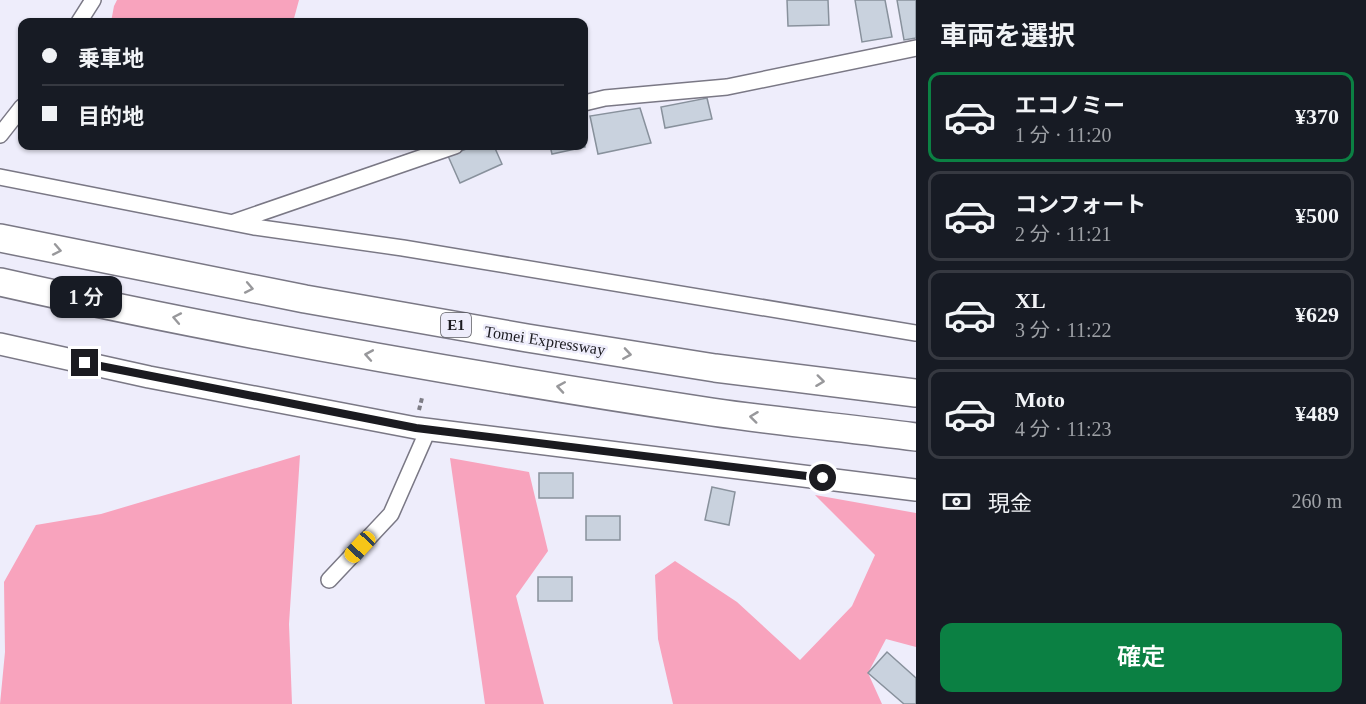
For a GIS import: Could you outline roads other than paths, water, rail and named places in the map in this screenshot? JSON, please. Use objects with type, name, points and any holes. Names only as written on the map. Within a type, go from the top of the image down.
[{"type":"highway","name":"Tomei Expressway","points":[[0,238],[305,299],[516,336],[715,368],[916,393]]},
{"type":"highway","points":[[0,282],[303,344],[515,380],[714,412],[916,437]]},
{"type":"street","points":[[82,18],[93,0]]},
{"type":"street","points":[[588,102],[605,98],[727,87],[914,49]]},
{"type":"street","points":[[0,135],[18,112]]},
{"type":"street","points":[[232,222],[443,150]]},
{"type":"street","points":[[0,177],[232,222],[916,333]]},
{"type":"street","points":[[0,344],[149,377],[428,430],[916,490]]},
{"type":"street","points":[[329,580],[391,514],[428,430]]}]
